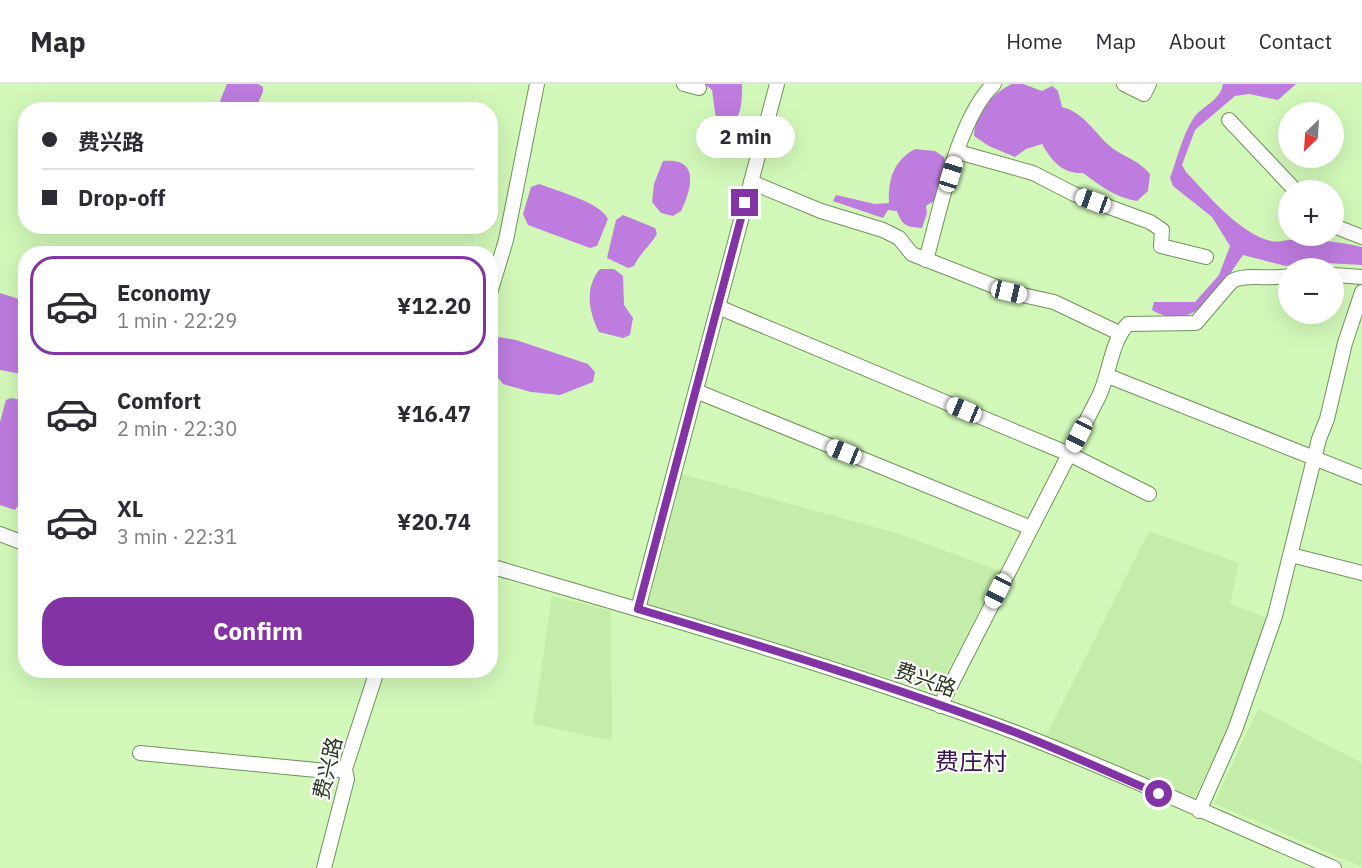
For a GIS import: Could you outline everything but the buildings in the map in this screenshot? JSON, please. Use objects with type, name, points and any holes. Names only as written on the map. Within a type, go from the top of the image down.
[{"type":"street","points":[[498,266],[506,240],[537,84]]},
{"type":"street","points":[[684,84],[699,88]]},
{"type":"street","points":[[638,609],[777,84]]},
{"type":"street","points":[[926,260],[958,152],[974,108],[994,84]]},
{"type":"street","points":[[1124,84],[1144,94],[1149,84]]},
{"type":"street","points":[[1229,120],[1286,180]]},
{"type":"street","points":[[958,152],[1042,176],[1074,194],[1150,222],[1162,231],[1161,246],[1206,257]]},
{"type":"street","points":[[751,182],[821,211],[883,230],[899,238],[912,254],[926,260],[1009,292],[1054,302],[1119,333]]},
{"type":"street","points":[[1344,230],[1362,237]]},
{"type":"street","points":[[1344,275],[1362,277]]},
{"type":"street","points":[[940,706],[1108,376],[1119,333],[1128,324],[1196,323],[1232,281],[1240,277],[1278,278]]},
{"type":"street","points":[[1199,811],[1235,730],[1263,655],[1291,555],[1315,456],[1362,292]]},
{"type":"street","points":[[718,307],[1069,454],[1149,494]]},
{"type":"street","points":[[1108,376],[1315,456],[1362,477]]},
{"type":"street","points":[[696,391],[1031,528]]},
{"type":"street","points":[[0,534],[18,541]]},
{"type":"street","points":[[1291,555],[1362,573]]},
{"type":"street","name":"费兴路","points":[[498,568],[766,647],[1019,734],[1334,868]]},
{"type":"street","name":"费兴路","points":[[324,868],[347,779],[345,769],[373,678]]},
{"type":"street","points":[[140,753],[327,771],[345,769]]},
{"type":"shaded area","points":[[227,84],[258,84],[263,87],[258,102],[220,101]]},
{"type":"shaded area","points":[[705,84],[742,84],[738,115],[727,130],[717,127],[712,90]]},
{"type":"shaded area","points":[[1012,84],[1023,84],[1042,91],[1052,86],[1058,91],[1062,107],[1077,114],[1112,148],[1136,162],[1150,174],[1148,191],[1137,201],[1121,197],[1083,173],[1063,169],[1042,144],[1026,149],[1015,157],[989,146],[974,136],[981,112],[986,105]]},
{"type":"shaded area","points":[[1223,84],[1296,84],[1278,100],[1249,94],[1235,96],[1195,130],[1182,165],[1186,172],[1236,222],[1259,237],[1278,241],[1278,246],[1344,246],[1344,244],[1362,247],[1362,265],[1344,264],[1344,258],[1278,258],[1278,264],[1243,255],[1206,304],[1182,317],[1168,316],[1152,310],[1154,302],[1195,302],[1219,275],[1230,246],[1212,217],[1173,186],[1170,178],[1193,119],[1215,99]]},
{"type":"shaded area","points":[[915,149],[935,151],[944,157],[946,167],[936,200],[926,206],[927,213],[922,228],[906,225],[897,211],[888,210],[883,218],[833,201],[836,195],[875,204],[889,203],[893,172],[902,159]]},
{"type":"shaded area","points":[[663,161],[683,164],[690,177],[685,203],[681,211],[673,216],[661,213],[652,202],[654,184]]},
{"type":"shaded area","points":[[539,184],[587,202],[603,213],[608,219],[597,246],[590,248],[528,225],[523,214],[531,187]]},
{"type":"shaded area","points":[[623,215],[655,228],[657,234],[634,266],[628,268],[607,258],[616,220]]},
{"type":"shaded area","points":[[600,269],[614,269],[623,276],[624,305],[633,318],[630,335],[623,338],[599,332],[593,316],[590,292]]},
{"type":"shaded area","points":[[0,293],[18,299],[18,373],[0,370]]},
{"type":"shaded area","points":[[498,338],[516,340],[588,364],[595,372],[593,382],[560,395],[531,392],[503,384],[498,378]]},
{"type":"shaded area","points":[[18,399],[18,506],[15,510],[0,505],[0,422],[6,400]]},
{"type":"shaded area","points":[[682,474],[896,533],[1001,571],[936,692],[648,604]]},
{"type":"shaded area","points":[[1149,531],[1239,563],[1230,604],[1270,619],[1229,728],[1194,799],[1046,736]]},
{"type":"shaded area","points":[[552,596],[611,611],[612,741],[533,724]]},
{"type":"shaded area","points":[[1258,709],[1362,763],[1362,867],[1214,803]]},
{"type":"district","name":"费庄村","points":[[971,761]]},
{"type":"route","points":[[745,203],[638,609],[766,647],[926,700],[1019,734],[1159,794]]}]
